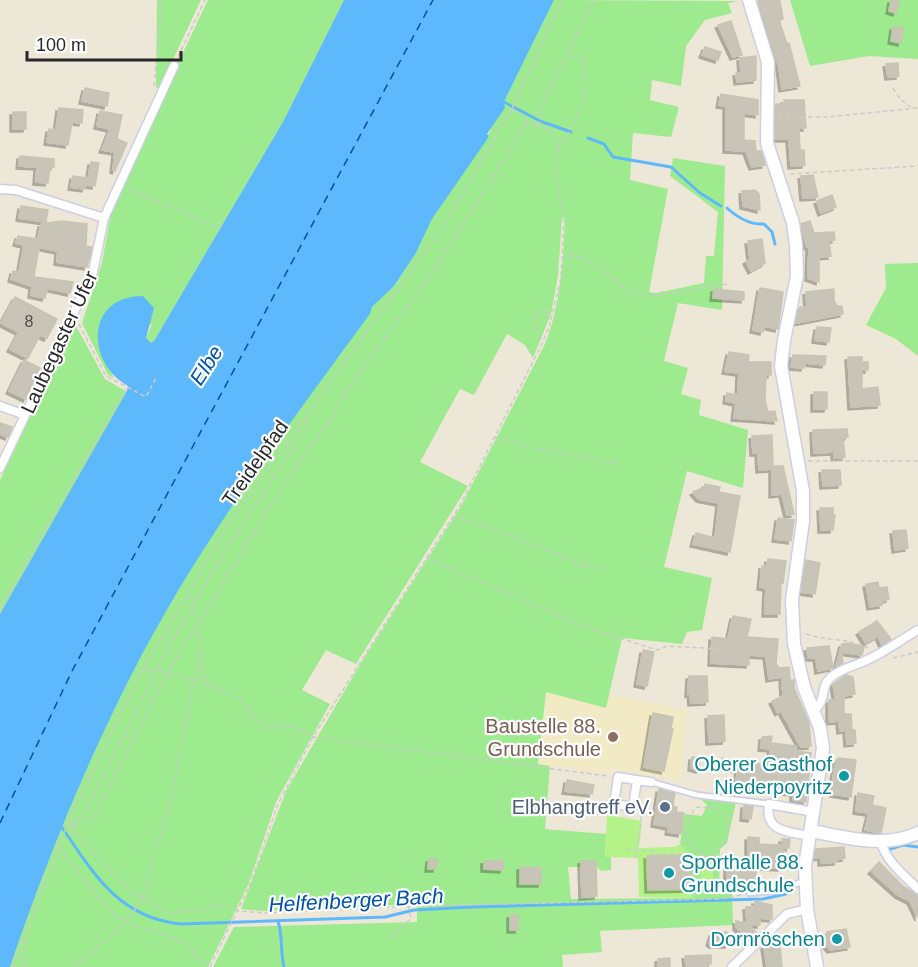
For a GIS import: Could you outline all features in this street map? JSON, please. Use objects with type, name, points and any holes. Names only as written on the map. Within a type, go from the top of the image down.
[{"type":"main road","points":[[749,0],[768,62],[767,143],[793,224],[796,245],[797,276],[784,340],[782,366],[803,491],[803,520],[792,600],[792,628],[798,668],[820,728],[823,748],[805,881],[807,909],[817,967]]},
{"type":"main road","points":[[810,833],[881,842],[895,841],[918,833]]},
{"type":"street","name":"Laubegaster Ufer","points":[[0,468],[93,272],[104,218],[174,66]]},
{"type":"street","points":[[0,189],[16,190],[104,218]]},
{"type":"street","points":[[0,406],[25,415]]},
{"type":"street","points":[[814,710],[822,703],[825,684],[832,676],[918,630]]},
{"type":"street","points":[[637,780],[633,807],[614,804],[618,777],[651,782]]},
{"type":"street","points":[[810,833],[778,830],[771,825],[768,818],[769,804],[814,812]]},
{"type":"street","points":[[881,842],[883,850],[898,870],[918,889]]},
{"type":"street","points":[[732,967],[787,914],[807,909]]},
{"type":"lane","points":[[651,782],[697,795],[769,804]]},
{"type":"lane","points":[[749,893],[774,891],[805,881]]},
{"type":"path","points":[[153,91],[161,15],[160,0]]},
{"type":"path","points":[[174,66],[205,0]]},
{"type":"path","name":"Treidelpfad","points":[[13,967],[67,825],[143,670],[232,519],[445,224],[512,109],[562,0]]},
{"type":"path","points":[[539,127],[540,110],[569,54],[593,0]]},
{"type":"path","points":[[557,148],[578,121],[586,100],[583,59],[569,54]]},
{"type":"path","points":[[893,88],[900,99],[913,109]]},
{"type":"path","points":[[766,117],[828,117],[918,108]]},
{"type":"path","points":[[58,848],[101,900],[126,923],[160,932],[181,943],[198,955],[209,967],[236,917],[278,804],[313,737],[451,519],[543,342],[551,321],[561,278],[564,215],[556,184],[557,148],[552,132],[528,121],[512,109]]},
{"type":"path","points":[[71,828],[93,817],[96,813],[168,672],[293,470],[327,425],[350,385],[432,273],[528,121]]},
{"type":"path","points":[[777,175],[918,166]]},
{"type":"path","points":[[119,185],[221,228]]},
{"type":"path","points":[[561,257],[576,255],[642,295],[706,285],[730,284]]},
{"type":"path","points":[[543,342],[533,324],[532,317],[535,312],[546,311],[551,321]]},
{"type":"path","points":[[81,317],[79,325],[106,376],[146,397],[156,378]]},
{"type":"path","points":[[0,607],[127,387]]},
{"type":"path","points":[[71,828],[85,811],[158,669],[219,561],[304,431],[306,415]]},
{"type":"path","points":[[495,437],[532,448],[620,463]]},
{"type":"path","points":[[807,461],[918,461]]},
{"type":"path","points":[[451,519],[463,518],[595,569],[603,567]]},
{"type":"path","points":[[425,558],[585,627],[657,650],[667,646],[720,649]]},
{"type":"path","points":[[186,595],[195,606],[202,672],[208,685]]},
{"type":"path","points":[[792,628],[832,640],[858,643],[876,654]]},
{"type":"path","points":[[74,967],[126,923],[142,898],[172,796],[200,648]]},
{"type":"path","points":[[143,670],[158,669],[195,679],[243,701],[250,710],[252,719],[270,729],[286,724],[313,737],[618,777]]},
{"type":"path","points":[[627,850],[654,850],[654,855],[680,854],[687,838],[688,818],[696,807],[714,808],[729,818],[727,838],[713,856],[703,856],[687,838]]},
{"type":"path","points":[[636,858],[642,812]]},
{"type":"path","points":[[67,825],[133,893],[168,913],[226,906],[238,911],[264,913],[418,906],[720,899],[749,893]]},
{"type":"path","points":[[391,939],[411,918],[408,908]]},
{"type":"path","points":[[22,967],[26,932]]},
{"type":"shaded area","name":"Baustelle 88. Grundschule","points":[[546,692],[606,707],[609,695],[687,710],[681,780],[613,769],[611,774],[538,764]]},
{"type":"green space","points":[[157,0],[201,0],[160,87],[156,88]]},
{"type":"green space","points":[[208,0],[344,0],[284,120],[154,341],[151,343],[146,338],[152,324],[98,343],[114,378],[108,375],[82,323],[102,263],[110,218],[158,105]]},
{"type":"green space","points":[[554,0],[737,1],[728,3],[732,13],[705,20],[686,46],[681,86],[652,80],[650,100],[679,107],[671,137],[633,133],[630,180],[668,189],[649,292],[656,293],[704,283],[706,256],[714,256],[718,212],[670,176],[673,158],[725,166],[722,310],[678,303],[664,361],[688,368],[681,394],[701,400],[699,415],[748,430],[743,488],[687,471],[664,567],[712,578],[702,630],[687,632],[682,644],[622,638],[606,708],[546,692],[538,764],[550,766],[545,829],[606,834],[605,857],[611,857],[611,870],[601,871],[597,867],[568,867],[571,899],[693,898],[691,854],[685,854],[685,847],[680,844],[685,814],[702,816],[707,805],[702,800],[708,798],[736,802],[727,843],[720,849],[719,894],[732,894],[733,925],[600,931],[602,952],[562,955],[563,967],[213,967],[234,927],[417,922],[417,904],[264,911],[241,909],[286,791],[359,666],[461,506],[545,344],[555,313],[560,282],[565,219],[562,218],[558,276],[551,314],[533,358],[525,345],[507,334],[474,395],[460,389],[420,462],[468,486],[356,664],[326,650],[302,690],[330,704],[276,802],[249,883],[208,967],[10,967],[51,855],[81,782],[114,709],[157,627],[213,534],[243,490],[369,315],[372,307],[394,286],[416,253],[432,219],[487,137]]},
{"type":"green space","points":[[790,0],[918,0],[918,59],[869,56],[810,66]]},
{"type":"green space","points":[[918,263],[918,356],[896,339],[866,325],[886,288],[885,264]]},
{"type":"green space","points":[[77,320],[77,328],[105,379],[127,392],[0,614],[0,480]]},
{"type":"green space","points":[[607,815],[642,821],[639,848],[675,847],[680,844],[685,847],[685,854],[691,854],[693,898],[639,897],[638,858],[605,857]]},
{"type":"green space","points":[[701,858],[713,858],[713,889],[701,889]]},
{"type":"water","name":"Elbe","points":[[344,0],[554,0],[504,102],[505,108],[487,134],[489,136],[486,141],[432,219],[416,253],[394,286],[372,307],[370,314],[243,490],[213,534],[157,627],[114,709],[81,782],[51,855],[10,967],[0,967],[0,614],[127,391],[128,386],[114,376],[104,362],[99,347],[98,332],[102,318],[110,307],[124,299],[143,296],[154,308],[146,338],[151,343],[154,341],[284,120]]},
{"type":"building","points":[[758,0],[780,1],[783,19],[779,20],[787,44],[789,43],[800,86],[782,89],[779,67]]},
{"type":"building","points":[[891,0],[899,0],[896,13],[889,11]]},
{"type":"building","points":[[731,21],[742,55],[733,57],[718,25]]},
{"type":"building","points":[[893,27],[903,28],[901,43],[891,41]]},
{"type":"building","points":[[705,47],[721,52],[718,60],[702,55]]},
{"type":"building","points":[[756,56],[756,80],[737,82],[736,73],[741,73],[740,58]]},
{"type":"building","points":[[898,63],[899,76],[888,77],[886,64]]},
{"type":"building","points":[[85,88],[109,93],[107,106],[82,101]]},
{"type":"building","points":[[721,94],[758,100],[758,115],[744,113],[744,140],[755,141],[756,151],[761,151],[765,165],[752,167],[746,151],[726,150],[726,106],[719,105]]},
{"type":"building","points":[[784,100],[804,100],[806,128],[799,128],[800,150],[804,150],[805,165],[791,166],[789,139],[775,139],[776,104],[785,104]]},
{"type":"building","points":[[59,108],[83,110],[82,123],[72,122],[68,145],[47,142],[49,129],[56,130]]},
{"type":"building","points":[[100,111],[122,115],[117,139],[127,143],[115,171],[113,170],[115,152],[102,150],[110,129],[97,126]]},
{"type":"building","points":[[13,112],[26,112],[26,129],[13,129]]},
{"type":"building","points":[[20,156],[54,159],[54,167],[50,167],[48,183],[36,182],[37,167],[19,166]]},
{"type":"building","points":[[91,162],[99,163],[95,186],[87,185]]},
{"type":"building","points":[[813,175],[818,197],[803,198],[801,176]]},
{"type":"building","points":[[73,176],[87,178],[85,189],[71,187]]},
{"type":"building","points":[[755,190],[759,194],[760,210],[743,206],[742,191]]},
{"type":"building","points":[[832,195],[836,207],[821,213],[817,201]]},
{"type":"building","points":[[21,206],[48,210],[46,222],[19,218]]},
{"type":"building","points":[[61,221],[87,224],[86,246],[92,247],[87,267],[57,262],[58,251],[39,247],[34,277],[73,282],[70,293],[47,288],[45,298],[31,295],[32,286],[11,279],[13,271],[19,273],[24,245],[16,243],[18,236],[38,239],[41,224]]},
{"type":"building","points":[[810,221],[814,233],[834,232],[835,240],[829,241],[831,256],[819,257],[819,282],[808,278],[809,247],[807,247],[801,224]]},
{"type":"building","points":[[762,239],[765,263],[751,271],[746,261],[750,259],[748,241]]},
{"type":"building","points":[[760,288],[783,292],[778,329],[764,326],[763,332],[753,330]]},
{"type":"building","points":[[714,289],[744,292],[744,300],[713,298]]},
{"type":"building","points":[[834,289],[834,301],[837,306],[842,306],[843,314],[796,323],[800,307],[807,307],[806,292]]},
{"type":"building","points":[[15,297],[57,319],[47,338],[40,335],[28,358],[10,349],[19,332],[1,323]]},
{"type":"building","points":[[817,327],[831,328],[829,342],[815,340]]},
{"type":"building","points":[[729,352],[749,355],[748,362],[771,362],[771,375],[766,375],[765,400],[768,412],[775,411],[777,421],[734,418],[736,403],[726,401],[727,393],[738,395],[739,373],[725,371]]},
{"type":"building","points":[[793,355],[826,356],[825,365],[805,363],[804,368],[791,367]]},
{"type":"building","points":[[848,357],[862,357],[862,362],[868,362],[868,370],[862,370],[862,389],[878,387],[880,405],[851,407]]},
{"type":"building","points":[[24,360],[40,368],[26,399],[9,391]]},
{"type":"building","points":[[814,392],[827,392],[827,409],[814,409]]},
{"type":"building","points":[[0,423],[12,427],[8,437],[0,434]]},
{"type":"building","points":[[847,429],[848,437],[843,438],[845,457],[834,458],[834,452],[814,453],[813,430]]},
{"type":"building","points":[[772,435],[773,466],[783,466],[794,514],[787,515],[782,494],[772,495],[772,469],[759,470],[758,453],[753,453],[752,436]]},
{"type":"building","points":[[822,470],[840,470],[841,485],[823,486]]},
{"type":"building","points":[[705,484],[720,487],[719,492],[740,496],[730,552],[693,544],[696,533],[715,538],[719,503],[699,499],[693,492],[705,487]]},
{"type":"building","points":[[820,508],[833,508],[833,515],[835,515],[833,530],[821,530]]},
{"type":"building","points":[[778,518],[794,520],[791,541],[775,539]]},
{"type":"building","points":[[906,530],[908,548],[895,550],[893,531]]},
{"type":"building","points":[[768,559],[786,561],[783,583],[781,582],[780,614],[765,614],[766,588],[760,587],[762,566],[767,567]]},
{"type":"building","points":[[806,560],[820,563],[815,594],[802,592]]},
{"type":"building","points":[[878,582],[879,588],[887,587],[889,599],[882,601],[882,605],[870,607],[866,584]]},
{"type":"building","points":[[733,616],[751,619],[747,637],[778,639],[776,664],[779,668],[789,667],[790,680],[794,680],[794,688],[809,723],[811,746],[801,747],[781,711],[778,713],[772,701],[783,696],[782,677],[769,679],[766,656],[749,655],[749,665],[711,663],[712,637],[728,639]]},
{"type":"building","points":[[877,621],[891,639],[882,645],[878,636],[866,643],[859,632]]},
{"type":"building","points":[[849,643],[864,647],[862,655],[841,652],[843,663],[836,666],[842,644]]},
{"type":"building","points":[[829,646],[833,668],[818,671],[816,658],[808,658],[807,648]]},
{"type":"building","points":[[643,650],[654,652],[647,686],[637,684]]},
{"type":"building","points":[[846,675],[853,677],[855,694],[844,696],[844,714],[851,714],[856,743],[847,744],[846,730],[840,731],[839,721],[829,722],[829,700],[836,700],[833,684]]},
{"type":"building","points":[[689,676],[707,676],[708,702],[691,703],[690,693],[688,694]]},
{"type":"building","points":[[653,713],[673,717],[671,728],[673,729],[664,771],[644,767]]},
{"type":"building","points":[[724,715],[725,741],[709,742],[708,716]]},
{"type":"building","points":[[772,736],[770,749],[761,748],[762,737]]},
{"type":"building","points":[[771,743],[796,746],[796,751],[811,753],[806,802],[793,800],[793,793],[735,786],[738,770],[721,766],[722,758],[769,765]]},
{"type":"building","points":[[692,757],[700,758],[699,770],[691,768]]},
{"type":"building","name":"Oberer Gasthof Niederpoyritz","points":[[839,758],[856,760],[851,797],[833,794],[831,791],[836,760]]},
{"type":"building","points":[[567,780],[594,785],[592,794],[565,791]]},
{"type":"building","points":[[659,789],[675,793],[673,806],[677,807],[676,812],[684,813],[681,834],[668,832],[669,827],[654,824]]},
{"type":"building","points":[[858,793],[874,796],[872,805],[886,808],[881,833],[865,830],[869,813],[856,811]]},
{"type":"building","points":[[744,805],[753,807],[751,819],[743,818]]},
{"type":"building","points":[[748,837],[759,838],[759,844],[782,845],[782,839],[790,839],[789,848],[784,847],[781,868],[756,867],[756,888],[747,889],[747,882],[727,881],[727,864],[748,865]]},
{"type":"building","points":[[844,847],[845,858],[837,859],[837,862],[821,863],[821,857],[815,858],[816,849]]},
{"type":"building","name":"Sporthalle 88. Grundschule","points":[[691,855],[692,889],[648,890],[647,856]]},
{"type":"building","points":[[429,859],[437,859],[436,869],[428,869]]},
{"type":"building","points":[[484,861],[503,861],[503,870],[484,869]]},
{"type":"building","points":[[581,861],[596,861],[597,896],[582,897]]},
{"type":"building","points":[[879,862],[904,887],[918,895],[918,918],[910,901],[898,895],[871,871]]},
{"type":"building","points":[[520,867],[541,868],[541,884],[520,884]]},
{"type":"building","points":[[755,901],[772,905],[772,919],[760,918],[760,925],[749,925],[757,933],[748,939],[736,927],[736,921],[747,923],[746,907],[755,906]]},
{"type":"building","points":[[510,915],[518,915],[518,930],[510,930]]},
{"type":"building","name":"Dornröschen","points":[[846,929],[850,947],[830,950],[825,944],[827,932]]},
{"type":"building","points":[[727,932],[728,945],[709,943],[712,933]]},
{"type":"building","points":[[780,945],[782,967],[767,967],[764,946]]},
{"type":"building","points":[[711,955],[711,964],[707,964],[707,967],[688,967],[686,964],[685,956]]},
{"type":"building","points":[[670,958],[670,967],[658,967],[658,959]]},
{"type":"waterway","points":[[504,102],[540,121],[571,132]]},
{"type":"waterway","points":[[588,138],[604,144],[613,157],[671,167],[700,193],[721,206]]},
{"type":"waterway","points":[[727,208],[744,220],[764,224],[772,232],[775,244]]},
{"type":"waterway","name":"Helfenberger Bach","points":[[61,826],[97,876],[124,903],[158,920],[180,924],[385,917],[414,910],[472,907],[763,899],[786,894]]},
{"type":"waterway","name":"Helfenberger Bach","points":[[887,850],[903,845],[918,847]]},
{"type":"waterway","points":[[278,921],[284,967]]},
{"type":"ferry route","points":[[0,823],[72,671],[433,0]]},
{"type":"place","name":"Baustelle 88. Grundschule","points":[[613,737]]},
{"type":"place","name":"Oberer Gasthof Niederpoyritz","points":[[844,776]]},
{"type":"place","name":"Elbhangtreff eV.","points":[[665,807]]},
{"type":"place","name":"Sporthalle 88. Grundschule","points":[[669,873]]},
{"type":"place","name":"Dornröschen","points":[[837,939]]}]
